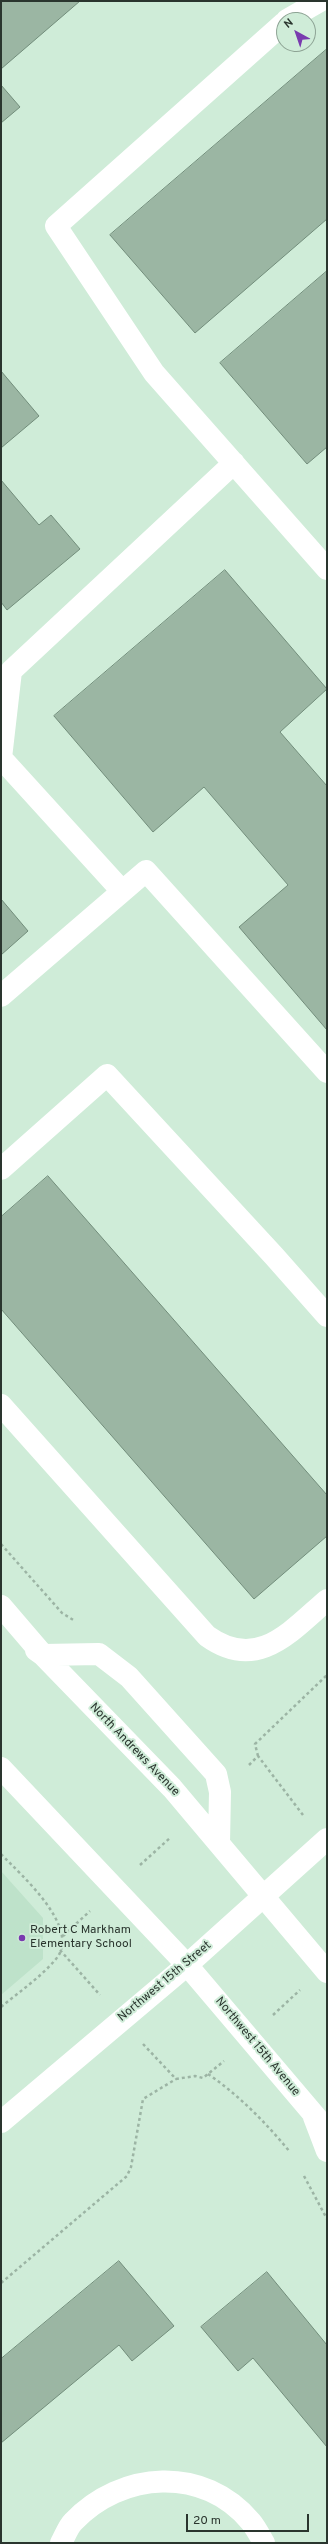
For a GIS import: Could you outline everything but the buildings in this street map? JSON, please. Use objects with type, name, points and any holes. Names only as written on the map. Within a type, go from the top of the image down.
[{"type":"street","points":[[301,12],[320,1]]},
{"type":"street","points":[[276,30],[56,226],[154,373],[327,569]]},
{"type":"street","points":[[122,891],[1,758],[11,671],[234,463]]},
{"type":"street","points":[[1,996],[146,871],[327,1072]]},
{"type":"street","points":[[1,1169],[107,1075],[274,1256],[327,1316]]},
{"type":"street","points":[[1,1405],[202,1630],[219,1645],[231,1650],[254,1650],[271,1645],[287,1635],[327,1600]]},
{"type":"street","name":"North Andrews Avenue","points":[[1,1606],[44,1655],[172,1788],[263,1897]]},
{"type":"street","points":[[1,1625],[44,1655],[99,1654],[129,1677],[216,1774],[220,1792],[219,1843]]},
{"type":"street","points":[[1,1768],[187,1965]]},
{"type":"street","name":"Northwest 15th Street","points":[[2,2120],[187,1965],[327,1839]]},
{"type":"street","points":[[263,1897],[327,1972]]},
{"type":"street","name":"Northwest 15th Avenue","points":[[187,1965],[320,2122],[327,2150]]},
{"type":"street","points":[[61,2543],[73,2523],[105,2496],[142,2482],[183,2482],[220,2495],[251,2522],[264,2543]]},
{"type":"path","points":[[258,1756],[255,1744],[327,1675]]},
{"type":"path","points":[[1,1854],[51,1910],[60,1923],[63,1942],[57,1958],[1,2008]]},
{"type":"path","points":[[208,2074],[231,2090],[252,2109],[292,2154]]},
{"type":"path","points":[[1,2283],[126,2176],[131,2167],[143,2099],[176,2079]]},
{"type":"path","points":[[303,2174],[327,2219]]},
{"type":"shaded area","name":"Robert C Markham Elementary School","points":[[1,1871],[43,1918],[43,1959],[1,1995]]},
{"type":"place","name":"Robert C Markham Elementary School","points":[[22,1938]]}]
